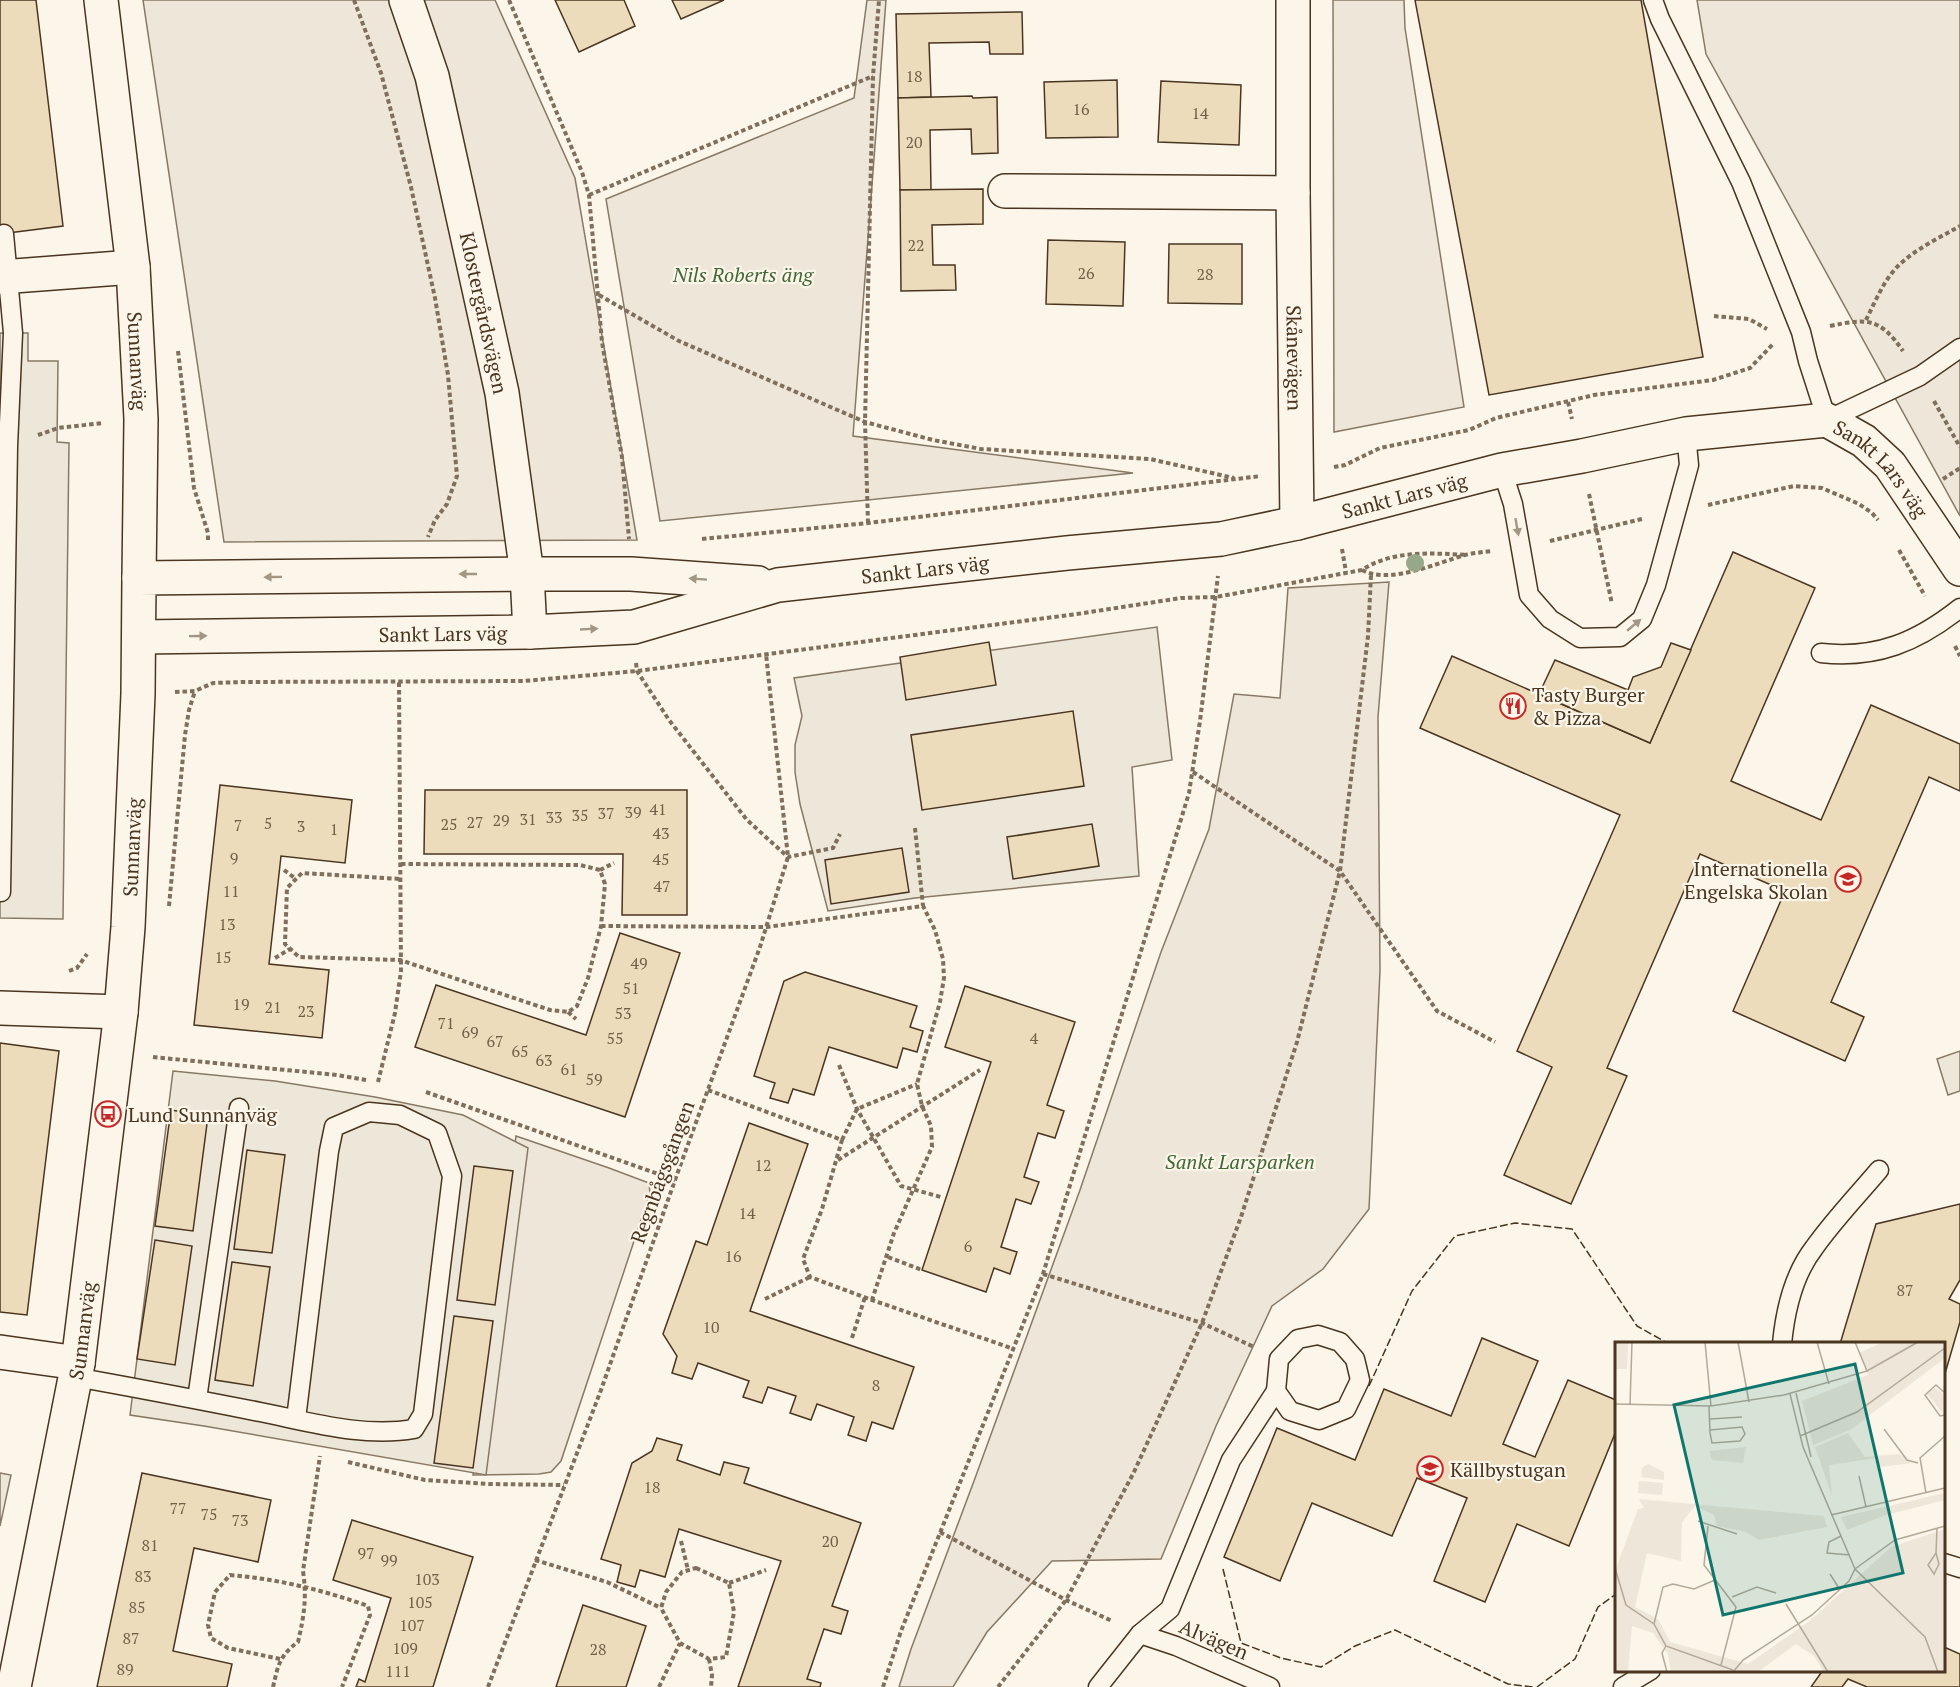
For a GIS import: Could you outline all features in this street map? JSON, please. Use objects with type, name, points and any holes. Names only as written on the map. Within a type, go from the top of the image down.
[{"type":"street","name":"Sunnanväg","points":[[14,1687],[76,1370],[121,1012],[128,927],[139,637],[141,419],[133,267],[101,0]]},
{"type":"street","name":"Klostergårdsvägen","points":[[406,0],[432,76],[502,393],[526,574],[530,632]]},
{"type":"street","name":"Skånevägen","points":[[1293,0],[1297,523]]},
{"type":"street","points":[[1005,191],[1293,194]]},
{"type":"street","points":[[5,277],[133,267]]},
{"type":"street","name":"Sankt Lars väg","points":[[139,637],[530,632],[634,627],[778,585],[1067,553],[1221,539],[1297,523],[1502,470],[1686,434],[1827,420],[1864,441],[1890,465],[1960,569]]},
{"type":"street","name":"Sankt Lars väg","points":[[139,578],[631,574],[778,585]]},
{"type":"street","points":[[0,1008],[121,1012]]},
{"type":"street","points":[[0,1352],[76,1370]]},
{"type":"lane","points":[[1653,0],[1660,19],[1741,182],[1802,332],[1808,361],[1827,420],[1920,376],[1960,348]]},
{"type":"lane","points":[[0,891],[8,446],[13,333],[5,277],[4,234]]},
{"type":"lane","points":[[1502,470],[1513,504],[1529,595],[1550,619],[1580,638],[1620,637],[1642,620],[1656,585],[1689,465],[1686,434]]},
{"type":"lane","points":[[1821,653],[1844,656],[1869,654],[1891,648],[1921,635],[1960,608]]},
{"type":"lane","points":[[197,1399],[239,1108]]},
{"type":"lane","points":[[76,1370],[197,1399],[322,1425],[393,1433],[414,1429],[423,1414],[452,1176],[437,1134],[400,1115],[369,1112],[334,1127],[329,1151],[297,1419]]},
{"type":"lane","points":[[1782,1342],[1784,1325],[1795,1284],[1812,1250],[1879,1170]]},
{"type":"lane","points":[[1098,1687],[1140,1634],[1170,1609],[1231,1460],[1276,1391],[1279,1359],[1298,1339],[1318,1335],[1340,1342],[1355,1359],[1360,1380],[1346,1409],[1319,1420],[1290,1411],[1276,1391]]},
{"type":"lane","points":[[1945,1563],[1960,1568]]},
{"type":"lane","name":"Alvägen","points":[[1140,1634],[1176,1646],[1270,1687]]},
{"type":"lane","points":[[1631,1685],[1650,1672]]},
{"type":"path","points":[[354,0],[381,73],[411,187],[435,297],[448,375],[457,476],[447,504],[429,532],[428,574]]},
{"type":"path","points":[[509,0],[582,172],[589,195],[602,342],[622,457],[629,546]]},
{"type":"path","points":[[868,523],[865,422],[873,76],[879,0]]},
{"type":"path","points":[[589,195],[873,76]]},
{"type":"path","points":[[1866,320],[1880,291],[1896,269],[1912,254],[1960,226]]},
{"type":"path","points":[[599,295],[679,341],[865,422],[933,440],[981,449],[1150,459],[1238,479],[868,523],[701,539]]},
{"type":"path","points":[[1714,316],[1749,319],[1780,337]]},
{"type":"path","points":[[1345,465],[1380,448],[1469,430],[1496,418],[1594,395],[1713,380],[1750,368],[1780,337],[1866,320],[1885,330],[1897,343],[1920,376],[1960,447]]},
{"type":"path","points":[[1568,402],[1582,456],[1620,637]]},
{"type":"path","points":[[8,446],[58,428],[141,419]]},
{"type":"path","points":[[1362,570],[1371,575],[1417,572],[1467,555],[1521,547],[1794,486],[1822,488],[1845,497],[1872,513],[1881,523]]},
{"type":"path","points":[[1894,541],[1960,656]]},
{"type":"path","points":[[1341,543],[1346,572]]},
{"type":"path","points":[[128,927],[166,928],[173,881],[189,710],[195,691],[213,683],[524,681],[637,671],[1077,614],[1181,598],[1216,597],[1362,570],[1369,565],[1415,553],[1467,555]]},
{"type":"path","points":[[998,1687],[1066,1600],[1134,1472],[1202,1323],[1240,1217],[1297,1042],[1340,871],[1368,636],[1371,575]]},
{"type":"path","points":[[884,1687],[901,1631],[1042,1274],[1189,793],[1216,597]]},
{"type":"path","points":[[428,682],[429,634]]},
{"type":"path","name":"Regnbågsgången","points":[[488,1687],[601,1390],[766,927],[788,857],[766,654]]},
{"type":"path","points":[[637,671],[669,720],[747,820],[788,857],[833,848],[840,834]]},
{"type":"path","points":[[369,1112],[395,1013],[400,960],[399,682]]},
{"type":"path","points":[[1193,772],[1340,871],[1437,1011],[1495,1042]]},
{"type":"path","points":[[872,1300],[894,1233],[932,1147],[931,1126],[922,1106],[917,1084],[940,1002],[944,978],[943,959],[935,930],[923,906],[915,828]]},
{"type":"path","points":[[401,864],[580,865],[600,870],[614,863]]},
{"type":"path","points":[[284,870],[296,879]]},
{"type":"path","points":[[568,1012],[577,1006],[588,978],[601,926],[605,884],[600,870]]},
{"type":"path","points":[[401,879],[302,873],[286,888],[285,944],[299,957],[400,960],[550,1010],[568,1012],[576,1019]]},
{"type":"path","points":[[601,926],[766,927],[923,906]]},
{"type":"path","points":[[275,958],[290,949]]},
{"type":"path","points":[[67,971],[77,968],[87,953]]},
{"type":"path","points":[[839,1065],[857,1109],[901,1185],[941,1197]]},
{"type":"path","points":[[837,1161],[980,1070]]},
{"type":"path","points":[[810,1277],[803,1259],[843,1140],[857,1109],[917,1084]]},
{"type":"path","points":[[708,1090],[843,1140]]},
{"type":"path","points":[[888,1257],[922,1270]]},
{"type":"path","points":[[1042,1274],[1202,1323],[1279,1359]]},
{"type":"path","points":[[765,1299],[810,1277],[1014,1349]]},
{"type":"path","points":[[852,1338],[865,1298]]},
{"type":"path","points":[[273,1687],[280,1659],[298,1642],[306,1611],[303,1571],[318,1455],[329,1458]]},
{"type":"path","points":[[340,1460],[425,1480],[564,1485]]},
{"type":"path","points":[[940,1532],[1066,1600],[1140,1634]]},
{"type":"path","points":[[681,1541],[688,1570]]},
{"type":"path","points":[[535,1560],[607,1582],[661,1608],[680,1643],[709,1659],[726,1658],[734,1612],[729,1583]]},
{"type":"path","points":[[661,1608],[666,1592],[682,1572],[696,1568],[729,1583],[766,1570]]},
{"type":"path","points":[[280,1659],[228,1648],[211,1638],[208,1625],[215,1592],[230,1575],[305,1586],[368,1606],[370,1615],[342,1687]]},
{"type":"path","points":[[659,1687],[680,1643]]},
{"type":"path","points":[[709,1659],[712,1675],[711,1687]]},
{"type":"green space","points":[[143,0],[495,0],[575,178],[637,540],[224,542]]},
{"type":"green space","name":"Nils Roberts äng","points":[[867,0],[886,0],[853,436],[1133,473],[660,521],[606,199],[854,98]]},
{"type":"green space","points":[[1333,0],[1404,0],[1405,28],[1464,407],[1334,432]]},
{"type":"green space","points":[[1697,0],[1960,0],[1960,516],[1706,54]]},
{"type":"green space","name":"Sankt Larsparken","points":[[1389,582],[1378,717],[1380,971],[1369,1209],[1323,1269],[1272,1306],[1216,1426],[1161,1559],[1052,1561],[987,1632],[953,1687],[899,1687],[1080,1190],[1161,952],[1209,829],[1234,694],[1280,698],[1288,588]]},
{"type":"green space","points":[[516,1136],[649,1183],[650,1193],[561,1461],[551,1472],[539,1474],[473,1475]]},
{"type":"shaded area","points":[[0,333],[28,333],[28,361],[58,361],[57,442],[69,443],[63,919],[0,918]]},
{"type":"shaded area","points":[[1157,627],[1172,760],[1132,767],[1139,876],[915,898],[828,911],[800,804],[795,772],[795,745],[802,716],[794,678]]},
{"type":"shaded area","points":[[1960,1051],[1960,1091],[1948,1095],[1937,1059]]},
{"type":"shaded area","points":[[173,1071],[275,1081],[375,1097],[463,1115],[528,1148],[486,1475],[130,1415]]},
{"type":"shaded area","points":[[0,1473],[11,1475],[0,1526]]},
{"type":"building","points":[[0,0],[36,0],[63,226],[0,234]]},
{"type":"building","points":[[555,0],[624,0],[635,26],[579,52]]},
{"type":"building","points":[[672,0],[724,0],[681,19]]},
{"type":"building","points":[[1415,0],[1641,0],[1703,357],[1489,395]]},
{"type":"building","points":[[1022,12],[1023,54],[990,54],[989,42],[929,43],[931,97],[898,98],[896,14]]},
{"type":"building","points":[[1117,80],[1118,137],[1046,138],[1044,82]]},
{"type":"building","points":[[1161,81],[1241,85],[1239,145],[1158,142]]},
{"type":"building","points":[[972,96],[973,98],[997,97],[998,153],[972,154],[971,129],[930,130],[931,190],[900,190],[898,98]]},
{"type":"building","points":[[983,189],[983,224],[932,225],[933,265],[955,265],[956,290],[901,291],[900,190]]},
{"type":"building","points":[[1048,240],[1125,242],[1123,306],[1046,304]]},
{"type":"building","points":[[1169,244],[1242,244],[1242,304],[1168,303]]},
{"type":"building","points":[[1733,552],[1815,588],[1731,781],[1821,820],[1871,705],[1960,744],[1960,791],[1929,777],[1831,1002],[1864,1017],[1845,1061],[1733,1011],[1785,891],[1700,854],[1607,1068],[1627,1076],[1571,1204],[1504,1175],[1552,1067],[1517,1051],[1620,815],[1420,728],[1452,656],[1650,743]]},
{"type":"building","points":[[989,642],[996,685],[906,700],[900,657]]},
{"type":"building","points":[[1671,643],[1691,650],[1650,743],[1539,694],[1555,660],[1628,690],[1633,677],[1661,667]]},
{"type":"building","points":[[1073,711],[1084,786],[922,810],[911,735]]},
{"type":"building","points":[[220,785],[352,800],[345,863],[281,856],[269,964],[329,970],[322,1038],[194,1025]]},
{"type":"building","points":[[425,790],[687,790],[687,915],[622,915],[623,854],[424,854]]},
{"type":"building","points":[[1092,824],[1099,866],[1013,879],[1007,837]]},
{"type":"building","points":[[902,848],[909,892],[831,904],[825,860]]},
{"type":"building","points":[[620,933],[680,953],[625,1117],[415,1047],[436,985],[586,1035]]},
{"type":"building","points":[[805,972],[917,1006],[910,1027],[923,1031],[917,1052],[903,1048],[897,1068],[829,1047],[814,1095],[793,1089],[788,1103],[770,1098],[775,1083],[754,1076],[784,981]]},
{"type":"building","points":[[965,986],[1075,1022],[1047,1105],[1064,1111],[1055,1138],[1038,1133],[1024,1177],[1039,1182],[1031,1204],[1016,1199],[1001,1247],[1017,1252],[1010,1274],[994,1268],[986,1292],[922,1270],[991,1062],[945,1047]]},
{"type":"building","points":[[0,1043],[59,1051],[27,1315],[0,1312]]},
{"type":"building","points":[[171,1110],[208,1116],[193,1231],[155,1226]]},
{"type":"building","points":[[749,1123],[808,1144],[750,1311],[914,1367],[893,1429],[872,1422],[866,1441],[848,1435],[854,1417],[817,1404],[811,1420],[790,1413],[796,1396],[768,1387],[762,1403],[743,1397],[749,1381],[698,1363],[692,1379],[672,1373],[677,1356],[663,1334],[696,1241],[707,1245]]},
{"type":"building","points":[[247,1150],[285,1155],[272,1253],[234,1249]]},
{"type":"building","points":[[474,1166],[513,1171],[495,1305],[457,1300]]},
{"type":"building","points":[[1960,1204],[1960,1280],[1949,1299],[1960,1304],[1960,1322],[1945,1374],[1945,1342],[1841,1342],[1876,1224]]},
{"type":"building","points":[[155,1240],[192,1246],[175,1365],[137,1359]]},
{"type":"building","points":[[232,1262],[270,1267],[253,1386],[215,1380]]},
{"type":"building","points":[[454,1316],[493,1321],[473,1468],[434,1463]]},
{"type":"building","name":"Källbystugan","points":[[1482,1338],[1538,1361],[1503,1444],[1535,1457],[1568,1380],[1615,1400],[1615,1433],[1569,1546],[1517,1524],[1485,1602],[1434,1581],[1467,1498],[1417,1478],[1392,1536],[1312,1503],[1280,1581],[1224,1557],[1277,1428],[1355,1460],[1384,1389],[1451,1416]]},
{"type":"building","points":[[657,1438],[682,1445],[677,1460],[720,1475],[724,1462],[749,1468],[744,1483],[861,1523],[832,1606],[848,1611],[841,1634],[824,1629],[807,1679],[821,1683],[820,1687],[738,1687],[781,1561],[679,1529],[665,1577],[640,1570],[635,1587],[617,1582],[621,1565],[601,1559],[632,1463],[652,1451]]},
{"type":"building","points":[[142,1473],[271,1500],[258,1562],[194,1548],[173,1651],[232,1664],[227,1687],[97,1687]]},
{"type":"building","points":[[352,1520],[473,1557],[433,1687],[356,1687],[359,1679],[365,1682],[391,1598],[333,1580]]},
{"type":"building","points":[[583,1605],[646,1626],[626,1687],[556,1687]]},
{"type":"building","points":[[1945,1647],[1960,1654],[1960,1687],[1867,1687],[1848,1679],[1842,1687],[1811,1687],[1822,1672],[1945,1672]]},
{"type":"fence","points":[[1369,1386],[1412,1291],[1455,1236],[1515,1223],[1572,1229],[1637,1326],[1665,1342]]},
{"type":"fence","points":[[1223,1569],[1241,1643],[1281,1658],[1321,1667],[1355,1646],[1395,1630],[1508,1684],[1533,1687]]},
{"type":"fence","points":[[1537,1687],[1575,1659],[1598,1607],[1615,1595]]},
{"type":"place","name":"Tasty Burger & Pizza","points":[[1513,706]]},
{"type":"place","name":"Internationella Engelska Skolan","points":[[1848,879]]},
{"type":"place","name":"Lund Sunnanväg","points":[[108,1114]]},
{"type":"place","name":"Källbystugan","points":[[1430,1469]]}]
